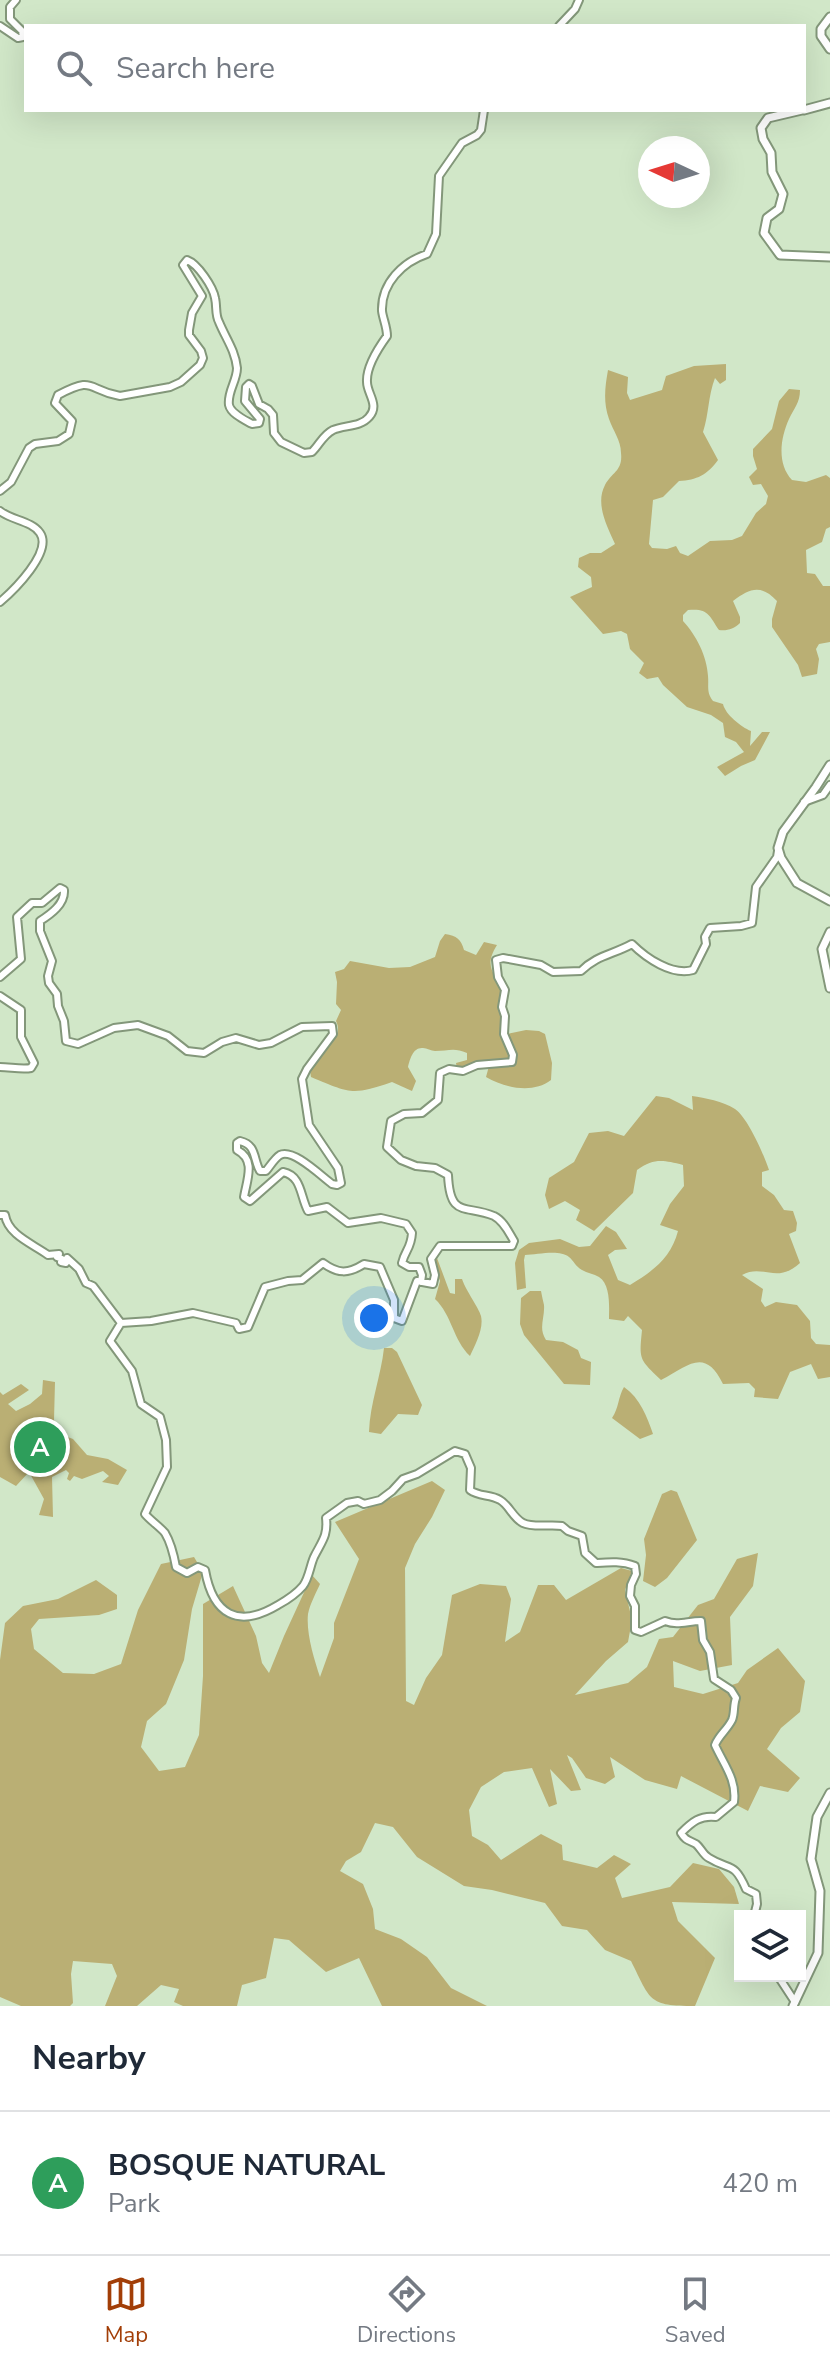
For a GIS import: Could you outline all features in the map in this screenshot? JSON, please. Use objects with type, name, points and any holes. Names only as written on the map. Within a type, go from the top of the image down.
[{"type":"street","points":[[0,26],[18,38],[23,37],[22,31],[10,19],[10,7],[16,0]]},
{"type":"street","points":[[561,24],[579,0]]},
{"type":"street","points":[[830,17],[821,29],[821,36],[830,49]]},
{"type":"street","points":[[806,109],[830,103]]},
{"type":"street","points":[[0,491],[11,482],[29,448],[35,444],[58,441],[69,434],[72,421],[55,403],[58,395],[84,384],[120,396],[170,387],[181,382],[200,365],[203,358],[201,351],[189,335],[189,330],[192,313],[202,296],[183,265],[187,260],[195,263],[211,285],[217,319],[233,347],[237,375],[230,397],[232,411],[252,424],[259,423],[260,419],[245,401],[249,384],[259,404],[273,415],[274,433],[281,442],[304,453],[312,452],[322,437],[333,430],[368,419],[373,410],[373,398],[366,383],[368,373],[387,336],[382,313],[383,297],[390,281],[402,267],[427,254],[432,245],[436,234],[439,176],[462,143],[481,130],[484,112]]},
{"type":"street","points":[[794,112],[768,118],[761,128],[771,153],[772,172],[783,194],[779,209],[767,218],[764,233],[780,255],[830,257]]},
{"type":"street","points":[[0,511],[9,518],[33,526],[40,533],[42,547],[19,586],[0,602]]},
{"type":"street","points":[[121,1323],[193,1313],[236,1323],[239,1329],[248,1327],[265,1287],[302,1280],[323,1263],[336,1272],[352,1272],[364,1264],[380,1267],[394,1300],[394,1318],[402,1321],[417,1281],[433,1284],[435,1275],[431,1259],[440,1246],[512,1246],[514,1241],[503,1223],[495,1217],[463,1209],[451,1199],[448,1175],[435,1168],[416,1166],[401,1160],[387,1147],[391,1121],[404,1114],[422,1113],[438,1100],[440,1073],[449,1069],[463,1071],[477,1065],[512,1062],[513,1055],[504,1034],[502,1007],[505,990],[498,977],[496,960],[503,958],[541,965],[553,972],[581,971],[592,960],[616,953],[632,944],[645,957],[664,964],[668,969],[693,970],[710,928],[752,923],[756,887],[777,857],[783,832],[830,765]]},
{"type":"street","points":[[804,802],[823,795],[830,785]]},
{"type":"street","points":[[778,848],[797,883],[830,901]]},
{"type":"street","points":[[0,977],[21,959],[17,917],[32,903],[42,903],[60,888],[64,890],[64,896],[52,913],[40,921],[40,931],[52,961],[49,983],[57,994],[66,1041],[78,1044],[114,1028],[138,1025],[168,1036],[187,1051],[204,1053],[236,1038],[259,1045],[271,1043],[302,1027],[332,1026],[333,1034],[302,1079],[309,1125],[338,1168],[341,1183],[332,1184],[301,1160],[286,1154],[278,1157],[266,1171],[260,1171],[252,1148],[240,1141],[237,1150],[247,1156],[249,1162],[244,1197],[250,1201],[283,1172],[288,1172],[298,1182],[308,1211],[327,1207],[348,1223],[381,1218],[406,1224],[412,1233],[410,1248],[402,1263],[419,1267],[421,1282]]},
{"type":"street","points":[[830,932],[822,949],[830,988]]},
{"type":"street","points":[[0,996],[21,1010],[21,1037],[34,1063],[26,1069],[0,1067]]},
{"type":"street","points":[[0,1215],[5,1215],[6,1222],[15,1233],[48,1255],[59,1254],[57,1257],[66,1263],[67,1258],[121,1323]]},
{"type":"street","points":[[121,1323],[110,1341],[132,1371],[141,1404],[160,1417],[166,1440],[167,1467],[145,1514],[164,1531],[176,1567],[187,1573],[198,1567],[205,1570],[215,1602],[228,1613],[243,1617],[261,1615],[287,1600],[304,1584],[328,1534],[326,1518],[347,1503],[358,1501],[364,1504],[380,1500],[403,1479],[455,1451],[465,1454],[471,1468],[470,1490],[475,1494],[504,1502],[514,1516],[525,1524],[562,1526],[582,1536],[585,1553],[596,1563],[635,1566],[630,1596],[635,1606],[635,1630],[641,1632],[665,1621],[677,1625],[701,1621],[714,1679],[731,1690],[736,1698],[731,1723],[719,1735],[715,1745],[736,1790],[734,1802],[716,1817],[705,1816],[692,1822],[681,1833],[686,1841],[697,1845],[707,1857],[739,1872],[746,1889],[756,1894],[756,1910]]},
{"type":"street","points":[[794,2004],[818,1953],[820,1891],[811,1859],[817,1817],[830,1793]]},
{"type":"street","points":[[781,1982],[794,2004]]},
{"type":"shaded area","points":[[726,364],[726,380],[720,384],[715,378],[703,432],[718,460],[701,476],[679,481],[663,497],[653,500],[649,544],[652,548],[676,546],[680,553],[688,556],[710,541],[732,540],[742,536],[756,513],[766,504],[768,496],[761,484],[753,485],[749,477],[757,469],[753,449],[772,429],[779,401],[789,389],[800,390],[784,435],[782,459],[792,480],[806,482],[826,475],[830,478],[830,527],[826,529],[822,542],[806,550],[807,573],[815,574],[823,586],[830,586],[830,642],[819,644],[816,649],[819,659],[817,674],[802,677],[798,665],[772,627],[777,601],[766,592],[750,591],[733,601],[740,623],[730,629],[719,630],[700,610],[688,610],[683,615],[683,621],[703,654],[713,701],[723,704],[734,720],[751,731],[750,746],[762,732],[770,732],[755,760],[725,776],[717,767],[744,752],[736,742],[725,737],[723,723],[711,715],[687,707],[658,677],[647,679],[639,673],[644,663],[630,649],[627,634],[621,631],[603,634],[570,597],[592,587],[591,577],[578,567],[579,558],[590,553],[601,553],[615,544],[603,515],[601,500],[605,485],[619,468],[621,459],[620,444],[606,407],[608,370],[628,377],[630,400],[662,390],[666,376],[694,366]]},
{"type":"shaded area","points":[[445,934],[458,939],[464,950],[476,955],[484,942],[497,945],[491,966],[503,994],[499,1007],[509,1061],[457,1069],[456,1063],[467,1060],[467,1053],[420,1048],[412,1054],[408,1067],[416,1081],[412,1091],[392,1082],[351,1091],[311,1077],[314,1057],[332,1041],[338,1029],[336,1021],[341,1010],[336,1004],[335,972],[344,969],[350,961],[389,968],[410,967],[435,957]]},
{"type":"shaded area","points":[[526,1030],[545,1034],[552,1063],[551,1080],[536,1087],[519,1088],[486,1077],[489,1066],[515,1063],[507,1034]]},
{"type":"shaded area","points":[[656,1096],[669,1098],[693,1110],[692,1096],[720,1102],[735,1109],[750,1128],[769,1170],[762,1172],[762,1186],[774,1195],[784,1210],[793,1211],[796,1231],[789,1234],[800,1263],[784,1272],[757,1271],[742,1275],[763,1289],[761,1301],[765,1307],[776,1302],[797,1305],[810,1321],[811,1338],[816,1344],[830,1345],[830,1377],[818,1379],[811,1364],[790,1372],[778,1399],[754,1397],[755,1389],[749,1383],[723,1384],[710,1366],[703,1363],[688,1365],[661,1380],[642,1358],[642,1330],[628,1316],[624,1321],[609,1319],[606,1285],[569,1257],[554,1253],[525,1255],[526,1288],[517,1290],[515,1263],[519,1250],[529,1243],[560,1239],[579,1247],[590,1246],[606,1226],[616,1232],[627,1249],[615,1250],[608,1255],[618,1280],[630,1285],[666,1256],[678,1231],[660,1225],[670,1204],[684,1186],[683,1165],[659,1161],[637,1170],[633,1193],[594,1231],[576,1220],[580,1210],[565,1201],[549,1209],[545,1195],[549,1178],[574,1162],[589,1133],[608,1131],[624,1136]]},
{"type":"shaded area","points":[[437,1258],[450,1293],[455,1294],[455,1279],[462,1279],[481,1316],[480,1331],[470,1356],[435,1299],[440,1281],[433,1261]]},
{"type":"shaded area","points":[[530,1291],[541,1291],[544,1305],[542,1331],[546,1340],[563,1342],[578,1350],[581,1358],[591,1362],[590,1385],[564,1384],[524,1335],[520,1324],[521,1298]]},
{"type":"shaded area","points":[[384,1348],[397,1352],[422,1405],[418,1415],[398,1414],[381,1434],[369,1432]]},
{"type":"shaded area","points":[[43,1380],[55,1382],[54,1420],[57,1433],[73,1439],[87,1455],[108,1459],[127,1470],[118,1485],[102,1482],[109,1476],[103,1471],[82,1479],[74,1476],[70,1481],[66,1470],[52,1477],[53,1517],[39,1515],[44,1499],[29,1472],[16,1486],[0,1477],[0,1392],[3,1395],[21,1384],[29,1390],[8,1404],[16,1411],[42,1394]]},
{"type":"shaded area","points":[[624,1387],[639,1402],[653,1434],[640,1439],[612,1418]]},
{"type":"shaded area","points":[[432,1481],[445,1490],[405,1568],[406,1701],[414,1705],[426,1678],[442,1655],[452,1595],[480,1584],[506,1586],[511,1599],[505,1642],[520,1632],[538,1585],[554,1585],[566,1600],[621,1568],[632,1571],[625,1590],[632,1620],[628,1642],[575,1695],[628,1683],[647,1667],[659,1639],[673,1637],[698,1605],[714,1599],[737,1559],[758,1553],[753,1586],[730,1617],[732,1665],[700,1671],[673,1661],[674,1687],[703,1694],[738,1683],[747,1670],[778,1648],[805,1681],[800,1712],[781,1728],[767,1749],[800,1778],[788,1792],[760,1786],[748,1811],[681,1776],[677,1789],[645,1780],[610,1757],[615,1777],[605,1784],[586,1778],[567,1755],[581,1790],[571,1791],[550,1769],[557,1804],[549,1807],[532,1768],[504,1772],[481,1787],[469,1810],[472,1836],[488,1845],[501,1860],[541,1834],[562,1845],[563,1860],[597,1868],[614,1855],[631,1864],[615,1878],[622,1898],[670,1887],[693,1863],[719,1869],[734,1887],[739,1904],[672,1902],[678,1921],[715,1958],[695,2006],[668,2005],[653,1998],[631,1961],[605,1950],[587,1930],[562,1926],[545,1903],[464,1886],[417,1857],[393,1827],[375,1823],[361,1852],[346,1861],[340,1871],[363,1884],[373,1909],[375,1929],[401,1939],[427,1957],[451,1988],[487,2006],[382,2006],[359,1958],[326,1972],[289,1940],[274,1938],[266,1978],[242,1985],[237,2006],[183,2006],[174,2002],[179,1989],[161,1985],[137,2006],[105,2006],[117,1976],[112,1964],[73,1961],[73,2003],[70,2006],[21,2006],[0,1997],[0,1660],[5,1623],[23,1606],[58,1599],[96,1580],[117,1595],[117,1609],[99,1615],[39,1619],[31,1629],[34,1649],[63,1673],[94,1674],[121,1664],[138,1610],[161,1564],[194,1557],[203,1572],[192,1609],[184,1660],[166,1704],[147,1721],[141,1747],[159,1771],[185,1767],[199,1735],[203,1604],[233,1586],[256,1636],[262,1663],[269,1673],[312,1575],[320,1584],[309,1610],[308,1629],[320,1677],[334,1638],[334,1623],[359,1559],[335,1522]]},
{"type":"shaded area","points":[[671,1490],[677,1492],[697,1540],[667,1578],[655,1587],[643,1581],[644,1539],[662,1494]]},
{"type":"place","name":"BOSQUE NATURAL","points":[[40,1447]]}]
